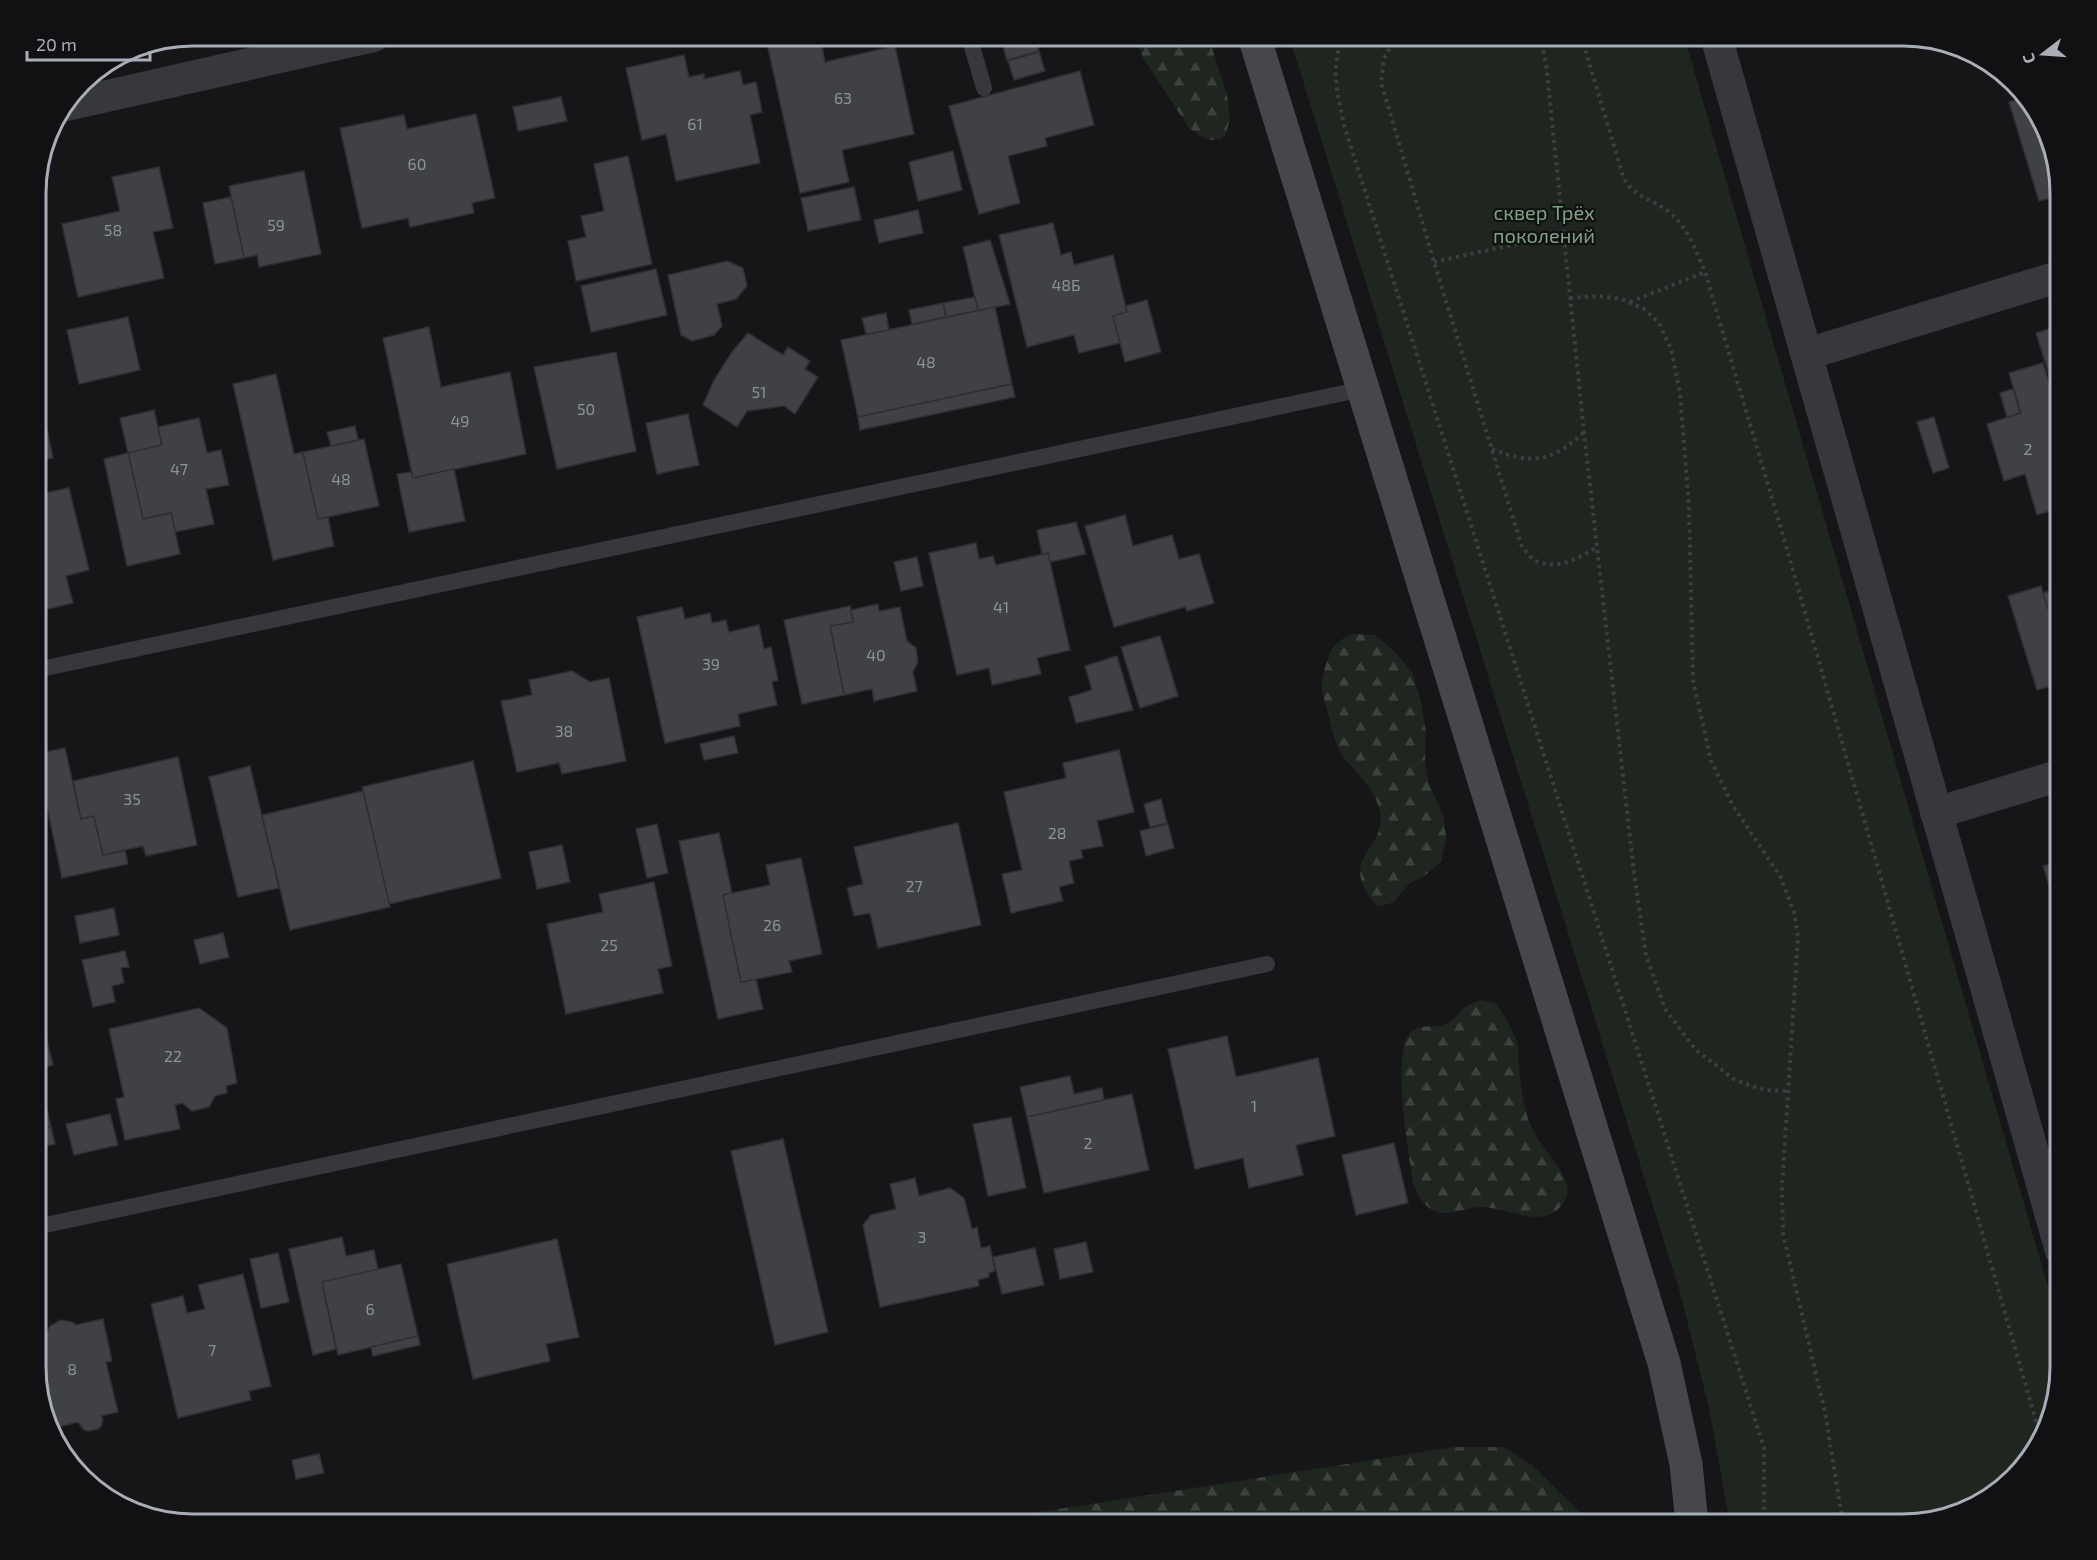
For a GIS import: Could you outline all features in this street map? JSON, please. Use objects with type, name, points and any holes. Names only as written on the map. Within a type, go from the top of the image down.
[{"type":"street","points":[[95,86],[301,46]]},
{"type":"street","points":[[1257,46],[1664,1363],[1686,1464],[1691,1514]]},
{"type":"street","points":[[1719,46],[2050,1212]]},
{"type":"street","points":[[1807,354],[2050,279]]},
{"type":"street","points":[[1936,813],[2050,778]]},
{"type":"lane","points":[[972,46],[984,88]]},
{"type":"lane","points":[[47,667],[1364,389]]},
{"type":"lane","points":[[47,1225],[1267,964]]},
{"type":"path","points":[[1340,46],[1334,79],[1344,125],[1764,1448],[1764,1514]]},
{"type":"path","points":[[1391,46],[1384,58],[1381,82],[1522,547],[1534,561],[1556,565],[1576,560],[1597,547]]},
{"type":"path","points":[[1542,46],[1546,63],[1584,432],[1634,873],[1646,956],[1665,1009],[1696,1050],[1734,1080],[1764,1090],[1787,1091]]},
{"type":"path","points":[[1584,46],[1624,179],[1630,189],[1675,217],[1686,231],[1705,272],[1784,539],[2037,1426]]},
{"type":"path","points":[[1434,262],[1563,234]]},
{"type":"path","points":[[1630,303],[1705,272]]},
{"type":"path","points":[[1570,298],[1598,296],[1622,299],[1644,309],[1659,323],[1671,349],[1680,393],[1689,507],[1693,681],[1711,761],[1733,806],[1780,876],[1794,912],[1798,936],[1782,1187],[1783,1234],[1826,1412],[1841,1514]]},
{"type":"path","points":[[1491,449],[1527,459],[1547,456],[1566,448],[1584,432]]},
{"type":"green space","points":[[1138,46],[1211,46],[1227,94],[1230,119],[1226,134],[1221,139],[1211,140],[1189,128],[1143,58]]},
{"type":"green space","name":"сквер Трёх поколений","points":[[1292,46],[1687,46],[2050,1293],[2050,1376],[2043,1414],[2031,1440],[2008,1471],[1977,1494],[1951,1506],[1904,1514],[1728,1514],[1709,1408],[1681,1296]]},
{"type":"green space","points":[[1351,634],[1375,635],[1393,650],[1412,672],[1421,702],[1426,732],[1425,761],[1429,784],[1444,817],[1446,839],[1441,861],[1427,874],[1409,884],[1394,902],[1378,907],[1365,890],[1360,876],[1365,855],[1377,836],[1380,812],[1367,784],[1340,752],[1322,690],[1322,679],[1330,653],[1339,641]]},
{"type":"green space","points":[[1481,1000],[1496,1003],[1513,1032],[1518,1049],[1527,1116],[1538,1139],[1557,1164],[1566,1182],[1568,1191],[1566,1199],[1549,1215],[1528,1216],[1483,1207],[1450,1213],[1438,1212],[1425,1204],[1413,1183],[1401,1081],[1405,1043],[1414,1030],[1448,1023],[1468,1005]]},
{"type":"green space","points":[[1455,1447],[1504,1447],[1532,1465],[1582,1514],[1028,1514]]},
{"type":"building","points":[[768,46],[822,46],[825,62],[895,46],[914,134],[842,150],[849,182],[800,193]]},
{"type":"building","points":[[1003,46],[1038,46],[1039,51],[1007,60]]},
{"type":"building","points":[[1039,52],[1045,71],[1014,80],[1008,61]]},
{"type":"building","points":[[684,55],[689,77],[704,74],[704,79],[740,71],[743,85],[756,82],[762,112],[750,115],[760,163],[676,181],[666,134],[642,140],[626,68]]},
{"type":"building","points":[[1080,71],[1094,125],[1045,138],[1047,146],[1008,156],[1020,203],[979,214],[949,106]]},
{"type":"building","points":[[561,97],[567,121],[518,131],[513,107]]},
{"type":"building","points":[[2017,100],[2026,112],[2043,146],[2048,165],[2050,198],[2039,201],[2009,102]]},
{"type":"building","points":[[476,114],[495,198],[472,203],[474,213],[410,227],[408,218],[362,228],[340,128],[404,115],[407,129]]},
{"type":"building","points":[[953,151],[962,190],[918,201],[909,162]]},
{"type":"building","points":[[628,156],[652,264],[576,281],[568,241],[586,237],[581,216],[604,211],[594,164]]},
{"type":"building","points":[[159,167],[173,228],[153,232],[164,278],[78,297],[62,224],[120,211],[112,177]]},
{"type":"building","points":[[304,171],[321,254],[259,267],[257,255],[244,258],[229,186]]},
{"type":"building","points":[[854,187],[861,220],[808,231],[801,198]]},
{"type":"building","points":[[231,197],[244,258],[215,264],[203,203]]},
{"type":"building","points":[[918,210],[923,233],[879,243],[874,220]]},
{"type":"building","points":[[1053,223],[1061,255],[1071,252],[1074,265],[1113,255],[1127,312],[1113,316],[1120,343],[1079,353],[1074,335],[1027,347],[999,235]]},
{"type":"building","points":[[990,240],[1010,304],[978,311],[963,247]]},
{"type":"building","points":[[727,261],[743,268],[747,286],[736,299],[717,304],[722,326],[714,335],[692,341],[681,335],[668,275]]},
{"type":"building","points":[[656,269],[667,315],[591,332],[581,286]]},
{"type":"building","points":[[975,297],[978,311],[946,317],[943,303]]},
{"type":"building","points":[[1147,300],[1161,352],[1125,362],[1113,316],[1127,312],[1126,306]]},
{"type":"building","points":[[943,303],[946,317],[912,324],[909,310]]},
{"type":"building","points":[[995,307],[1012,384],[858,417],[841,340]]},
{"type":"building","points":[[886,313],[889,330],[866,334],[862,318]]},
{"type":"building","points":[[128,317],[140,370],[79,384],[67,330]]},
{"type":"building","points":[[429,327],[441,387],[510,372],[526,454],[413,478],[383,338]]},
{"type":"building","points":[[2050,329],[2050,378],[2036,333]]},
{"type":"building","points":[[748,333],[783,355],[788,347],[810,361],[805,369],[818,377],[795,414],[784,406],[747,411],[737,427],[703,405],[714,380],[732,352]]},
{"type":"building","points":[[616,352],[636,451],[557,469],[534,367]]},
{"type":"building","points":[[2043,363],[2050,386],[2050,511],[2037,515],[2025,474],[2004,481],[1987,424],[2021,413],[2009,373]]},
{"type":"building","points":[[276,374],[294,454],[303,452],[318,519],[328,517],[334,546],[273,560],[233,384]]},
{"type":"building","points":[[1012,384],[1015,397],[860,430],[858,417]]},
{"type":"building","points":[[2013,389],[2020,413],[2007,417],[2000,393]]},
{"type":"building","points":[[154,410],[162,445],[128,453],[120,418]]},
{"type":"building","points":[[688,414],[699,465],[657,474],[646,423]]},
{"type":"building","points":[[1934,417],[1949,468],[1933,473],[1917,422]]},
{"type":"building","points":[[199,418],[207,453],[221,450],[229,485],[206,489],[214,524],[175,532],[171,513],[143,519],[128,453],[162,445],[158,427]]},
{"type":"building","points":[[355,426],[358,440],[331,446],[327,432]]},
{"type":"building","points":[[47,429],[53,458],[47,459]]},
{"type":"building","points":[[364,439],[379,506],[318,519],[303,452]]},
{"type":"building","points":[[128,453],[143,519],[171,513],[180,554],[127,566],[104,459]]},
{"type":"building","points":[[454,469],[465,521],[409,532],[397,474],[411,472],[413,478]]},
{"type":"building","points":[[69,488],[89,570],[66,576],[73,603],[47,609],[47,493]]},
{"type":"building","points":[[1125,515],[1133,546],[1172,535],[1179,559],[1199,554],[1214,603],[1187,611],[1185,607],[1114,627],[1085,526]]},
{"type":"building","points":[[1076,522],[1086,554],[1050,562],[1048,553],[1042,554],[1037,530]]},
{"type":"building","points":[[976,543],[979,559],[993,556],[996,565],[1048,553],[1070,650],[1037,658],[1041,674],[992,685],[989,668],[957,675],[929,553]]},
{"type":"building","points":[[917,557],[923,586],[901,591],[894,562]]},
{"type":"building","points":[[2041,586],[2048,609],[2050,608],[2050,686],[2037,690],[2008,596]]},
{"type":"building","points":[[2050,591],[2050,608],[2048,609],[2043,593]]},
{"type":"building","points":[[878,604],[879,611],[900,607],[907,641],[916,648],[918,662],[913,672],[917,691],[874,701],[872,689],[844,695],[830,626],[853,622],[851,610]]},
{"type":"building","points":[[850,606],[853,622],[830,626],[844,695],[802,704],[784,620]]},
{"type":"building","points":[[682,607],[685,619],[710,613],[712,623],[726,620],[729,632],[759,625],[764,649],[771,647],[778,680],[772,682],[777,705],[738,714],[740,726],[665,743],[637,617]]},
{"type":"building","points":[[1160,636],[1178,696],[1140,708],[1121,647]]},
{"type":"building","points":[[1117,656],[1133,710],[1076,723],[1069,697],[1092,690],[1085,666]]},
{"type":"building","points":[[572,671],[590,682],[609,678],[626,761],[562,774],[559,763],[517,772],[501,701],[532,695],[529,680]]},
{"type":"building","points":[[734,736],[738,753],[704,760],[700,744]]},
{"type":"building","points":[[65,748],[81,819],[94,816],[103,855],[125,851],[128,864],[62,878],[47,806],[47,752]]},
{"type":"building","points":[[1119,750],[1134,812],[1097,821],[1103,846],[1081,850],[1083,858],[1069,861],[1074,883],[1059,887],[1063,901],[1011,913],[1002,874],[1022,870],[1004,792],[1066,778],[1063,763]]},
{"type":"building","points":[[178,757],[197,845],[146,856],[143,846],[103,855],[94,816],[81,819],[73,781]]},
{"type":"building","points":[[473,761],[501,878],[389,904],[362,787]]},
{"type":"building","points":[[250,766],[279,888],[238,897],[209,777]]},
{"type":"building","points":[[363,791],[390,907],[290,930],[262,815]]},
{"type":"building","points":[[1161,799],[1167,823],[1150,827],[1144,804]]},
{"type":"building","points":[[958,823],[981,925],[878,948],[870,913],[854,916],[847,888],[863,884],[854,847]]},
{"type":"building","points":[[657,824],[668,873],[647,878],[636,829]]},
{"type":"building","points":[[1168,824],[1174,848],[1146,856],[1140,831]]},
{"type":"building","points":[[719,833],[732,893],[723,895],[741,982],[756,979],[763,1009],[718,1019],[679,841]]},
{"type":"building","points":[[562,845],[570,882],[537,889],[529,852]]},
{"type":"building","points":[[801,858],[822,954],[789,961],[792,972],[741,982],[723,895],[770,885],[766,865]]},
{"type":"building","points":[[2050,864],[2050,888],[2043,866]]},
{"type":"building","points":[[654,882],[672,966],[658,969],[663,993],[566,1014],[547,924],[603,912],[599,894]]},
{"type":"building","points":[[114,908],[119,935],[80,943],[75,916]]},
{"type":"building","points":[[223,933],[229,957],[200,964],[194,940]]},
{"type":"building","points":[[125,951],[129,967],[121,968],[124,983],[112,986],[115,1002],[93,1007],[82,960]]},
{"type":"building","points":[[199,1008],[227,1028],[237,1083],[226,1086],[227,1093],[215,1096],[209,1107],[192,1111],[182,1103],[175,1105],[180,1129],[125,1140],[116,1099],[124,1097],[109,1029]]},
{"type":"building","points":[[1227,1036],[1236,1077],[1318,1058],[1335,1136],[1296,1145],[1303,1175],[1249,1188],[1243,1158],[1195,1169],[1168,1049]]},
{"type":"building","points":[[47,1040],[53,1065],[47,1067]]},
{"type":"building","points":[[1070,1076],[1074,1094],[1102,1088],[1104,1100],[1027,1117],[1020,1087]]},
{"type":"building","points":[[1132,1094],[1149,1170],[1044,1193],[1027,1117]]},
{"type":"building","points":[[47,1109],[51,1127],[47,1128]]},
{"type":"building","points":[[110,1114],[118,1145],[74,1155],[66,1124]]},
{"type":"building","points":[[1011,1117],[1026,1188],[988,1196],[973,1124]]},
{"type":"building","points":[[51,1127],[55,1144],[47,1146],[47,1128]]},
{"type":"building","points":[[783,1139],[828,1332],[775,1345],[731,1151]]},
{"type":"building","points":[[1394,1143],[1408,1203],[1356,1215],[1342,1155]]},
{"type":"building","points":[[915,1178],[919,1196],[950,1188],[964,1198],[972,1229],[977,1227],[981,1248],[990,1246],[995,1271],[989,1273],[989,1277],[978,1280],[979,1286],[880,1307],[863,1225],[871,1215],[896,1209],[890,1184]]},
{"type":"building","points":[[342,1237],[346,1256],[374,1250],[378,1270],[322,1282],[336,1349],[313,1355],[289,1249]]},
{"type":"building","points":[[557,1239],[579,1337],[546,1344],[550,1361],[473,1379],[447,1264]]},
{"type":"building","points":[[1086,1242],[1093,1272],[1060,1279],[1054,1249]]},
{"type":"building","points":[[1035,1248],[1044,1285],[1002,1294],[993,1257]]},
{"type":"building","points":[[278,1253],[289,1302],[261,1308],[250,1259]]},
{"type":"building","points":[[401,1264],[418,1336],[338,1355],[322,1282]]},
{"type":"building","points":[[243,1274],[271,1386],[249,1391],[251,1400],[178,1418],[151,1304],[183,1296],[187,1313],[205,1309],[198,1285]]},
{"type":"building","points":[[103,1319],[112,1361],[106,1362],[118,1412],[101,1416],[103,1420],[101,1426],[89,1431],[84,1430],[78,1422],[60,1427],[49,1395],[47,1332],[50,1326],[61,1320],[76,1325]]},
{"type":"building","points":[[418,1336],[420,1345],[373,1356],[371,1347]]},
{"type":"building","points":[[319,1454],[324,1473],[296,1479],[292,1460]]}]
